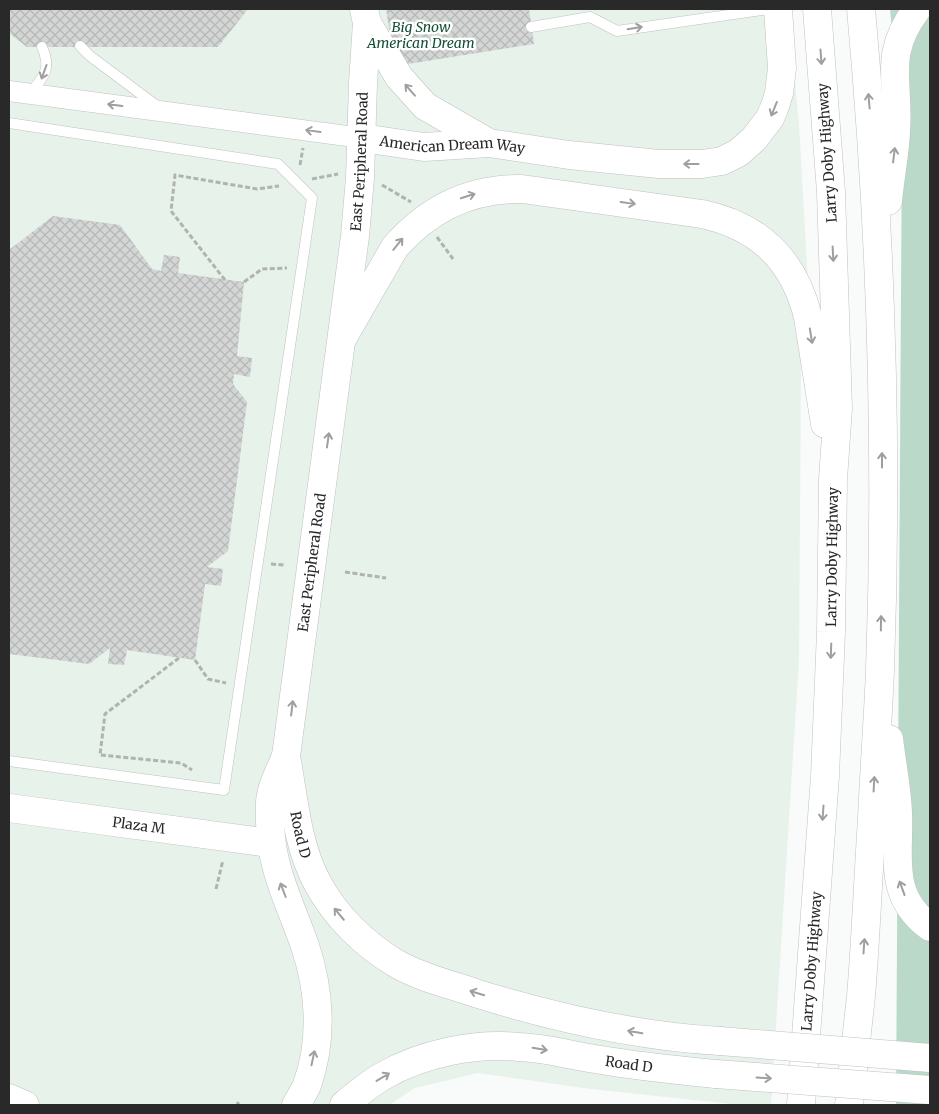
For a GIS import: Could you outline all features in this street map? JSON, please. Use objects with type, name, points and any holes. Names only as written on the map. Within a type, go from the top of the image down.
[{"type":"main road","name":"American Dream Way","points":[[362,138],[424,147],[489,144],[569,155],[659,164],[702,164],[722,161],[738,153],[754,139],[770,118],[780,93],[782,68],[778,9]]},
{"type":"main road","name":"Larry Doby Highway","points":[[801,1105],[826,758],[832,632],[833,479],[838,408],[837,337],[830,192],[817,9]]},
{"type":"main road","points":[[849,1105],[861,995],[880,672],[882,419],[878,272],[871,130],[861,9]]},
{"type":"main road","points":[[878,272],[897,130],[894,74],[896,52],[904,28],[917,9]]},
{"type":"main road","points":[[366,16],[399,76],[420,101],[433,112],[489,144]]},
{"type":"main road","name":"East Peripheral Road","points":[[296,1105],[306,1085],[316,1044],[318,1024],[315,986],[304,945],[280,881],[270,843],[271,796],[286,756],[355,236],[362,138],[366,16]]},
{"type":"main road","points":[[342,339],[388,257],[405,235],[436,211],[471,195],[502,189],[530,190],[686,211],[714,217],[740,226],[763,240],[787,268],[799,289],[808,317],[833,479]]},
{"type":"main road","points":[[880,672],[898,813],[898,874],[901,887],[911,907],[930,927]]},
{"type":"main road","name":"Road D","points":[[286,756],[299,832],[310,865],[326,897],[351,927],[380,953],[415,973],[439,982],[573,1021],[649,1035],[930,1058]]},
{"type":"main road","name":"Plaza M","points":[[9,808],[270,843]]},
{"type":"main road","points":[[861,995],[868,1105]]},
{"type":"main road","name":"Road D","points":[[344,1105],[383,1076],[404,1066],[445,1052],[482,1047],[520,1046],[635,1065],[716,1074],[930,1090]]},
{"type":"main road","points":[[9,1098],[25,1105]]},
{"type":"street","name":"American Dream Way","points":[[9,91],[362,138]]},
{"type":"lane","points":[[531,27],[589,13],[617,31],[769,9]]},
{"type":"lane","points":[[80,46],[90,56],[164,112]]},
{"type":"lane","points":[[29,94],[44,77],[47,68],[46,55],[42,47]]},
{"type":"lane","points":[[9,122],[278,164],[312,198],[224,790],[9,761]]},
{"type":"path","points":[[297,182],[303,145]]},
{"type":"path","points":[[225,280],[171,212],[175,175],[258,189],[338,174]]},
{"type":"path","points":[[379,184],[413,204]]},
{"type":"path","points":[[434,233],[453,259]]},
{"type":"path","points":[[244,282],[262,269],[302,268]]},
{"type":"path","points":[[345,572],[386,578]]},
{"type":"path","points":[[178,658],[104,714],[100,754],[181,762],[224,790]]},
{"type":"path","points":[[195,660],[208,680]]},
{"type":"path","points":[[216,889],[223,859]]},
{"type":"shaded area","points":[[9,9],[788,9],[799,124],[808,284],[801,360],[799,660],[771,1105],[741,1105],[591,1089],[478,1073],[415,1088],[389,1105],[9,1105]]},
{"type":"green space","points":[[890,9],[930,9],[930,1105],[896,1105],[902,132]]},
{"type":"building","points":[[9,9],[248,9],[218,47],[27,47],[9,33]]},
{"type":"building","name":"Big Snow American Dream","points":[[386,9],[529,9],[534,44],[395,66]]},
{"type":"building","points":[[53,216],[120,225],[152,269],[161,271],[164,255],[180,257],[178,273],[244,282],[237,356],[252,358],[250,377],[234,374],[233,384],[247,402],[228,551],[207,567],[223,569],[221,586],[205,584],[195,660],[127,650],[124,665],[108,664],[110,648],[89,664],[9,654],[9,250]]}]
